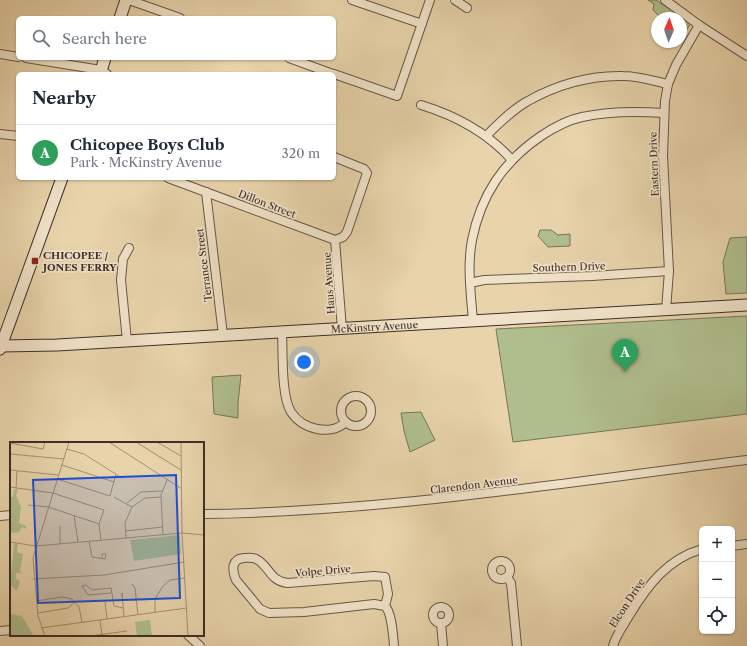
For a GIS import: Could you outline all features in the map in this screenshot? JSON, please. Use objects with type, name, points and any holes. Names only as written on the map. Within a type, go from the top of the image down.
[{"type":"street","points":[[121,16],[128,0],[174,16]]},
{"type":"street","points":[[352,0],[422,24]]},
{"type":"street","points":[[336,75],[397,96],[430,0]]},
{"type":"street","points":[[455,0],[467,8]]},
{"type":"street","points":[[665,0],[699,25],[747,56]]},
{"type":"street","name":"Eastern Drive","points":[[666,310],[669,271],[663,170],[664,113],[668,84],[684,49],[699,25]]},
{"type":"street","points":[[0,54],[16,57]]},
{"type":"street","points":[[36,60],[98,72]]},
{"type":"street","points":[[103,72],[105,60]]},
{"type":"street","points":[[294,60],[328,72]]},
{"type":"street","points":[[486,136],[527,101],[563,86],[583,80],[623,76],[668,84]]},
{"type":"street","points":[[421,105],[447,113],[471,126],[499,146],[512,160]]},
{"type":"street","points":[[473,322],[470,283],[472,240],[482,207],[496,178],[512,160],[544,134],[580,117],[627,111],[664,113]]},
{"type":"street","points":[[0,134],[16,136]]},
{"type":"street","name":"Haus Avenue","points":[[336,158],[364,169],[368,173],[347,232],[343,237],[335,240],[342,329]]},
{"type":"street","points":[[0,347],[61,180]]},
{"type":"street","name":"Dillon Street","points":[[173,180],[335,240]]},
{"type":"street","name":"Terrance Street","points":[[206,192],[223,335]]},
{"type":"street","points":[[127,341],[121,280],[123,259],[129,248]]},
{"type":"street","name":"Southern Drive","points":[[470,283],[484,280],[592,276],[669,271]]},
{"type":"street","name":"McKinstry Avenue","points":[[0,347],[473,322],[747,305]]},
{"type":"street","points":[[282,332],[285,390],[287,402],[291,412],[303,424],[320,429],[336,429],[346,422]]},
{"type":"street","name":"Clarendon Avenue","points":[[204,514],[324,510],[402,503],[747,460]]},
{"type":"street","points":[[0,516],[10,515]]},
{"type":"street","points":[[735,546],[747,544]]},
{"type":"street","name":"Elcon Drive","points":[[613,646],[619,632],[637,602],[657,576],[667,566],[679,558],[699,550]]},
{"type":"street","name":"Volpe Drive","points":[[385,606],[374,604],[304,612],[269,613],[260,609],[240,585],[233,574],[233,568],[235,561],[239,559],[254,559],[262,564],[276,580],[288,583],[384,576],[386,578],[388,590],[385,606],[390,616],[394,646]]},
{"type":"street","points":[[507,577],[511,583],[517,646]]},
{"type":"street","points":[[441,623],[443,646]]},
{"type":"street","points":[[0,631],[10,630]]},
{"type":"street","points":[[189,636],[198,645]]},
{"type":"green space","points":[[648,0],[656,0],[674,12],[655,12],[653,10],[654,4]]},
{"type":"green space","points":[[687,20],[691,23],[687,29]]},
{"type":"green space","points":[[540,230],[551,230],[558,235],[570,234],[570,246],[548,247],[538,236]]},
{"type":"green space","points":[[747,237],[747,293],[726,294],[723,262],[730,238]]},
{"type":"green space","points":[[747,316],[747,414],[513,442],[496,329]]},
{"type":"green space","points":[[241,375],[238,418],[214,414],[212,377]]},
{"type":"green space","points":[[421,412],[435,440],[410,452],[401,413]]},
{"type":"place","name":"CHICOPEE / JONES FERRY","points":[[35,261]]},
{"type":"place","name":"Chicopee Boys Club","points":[[625,372]]}]
